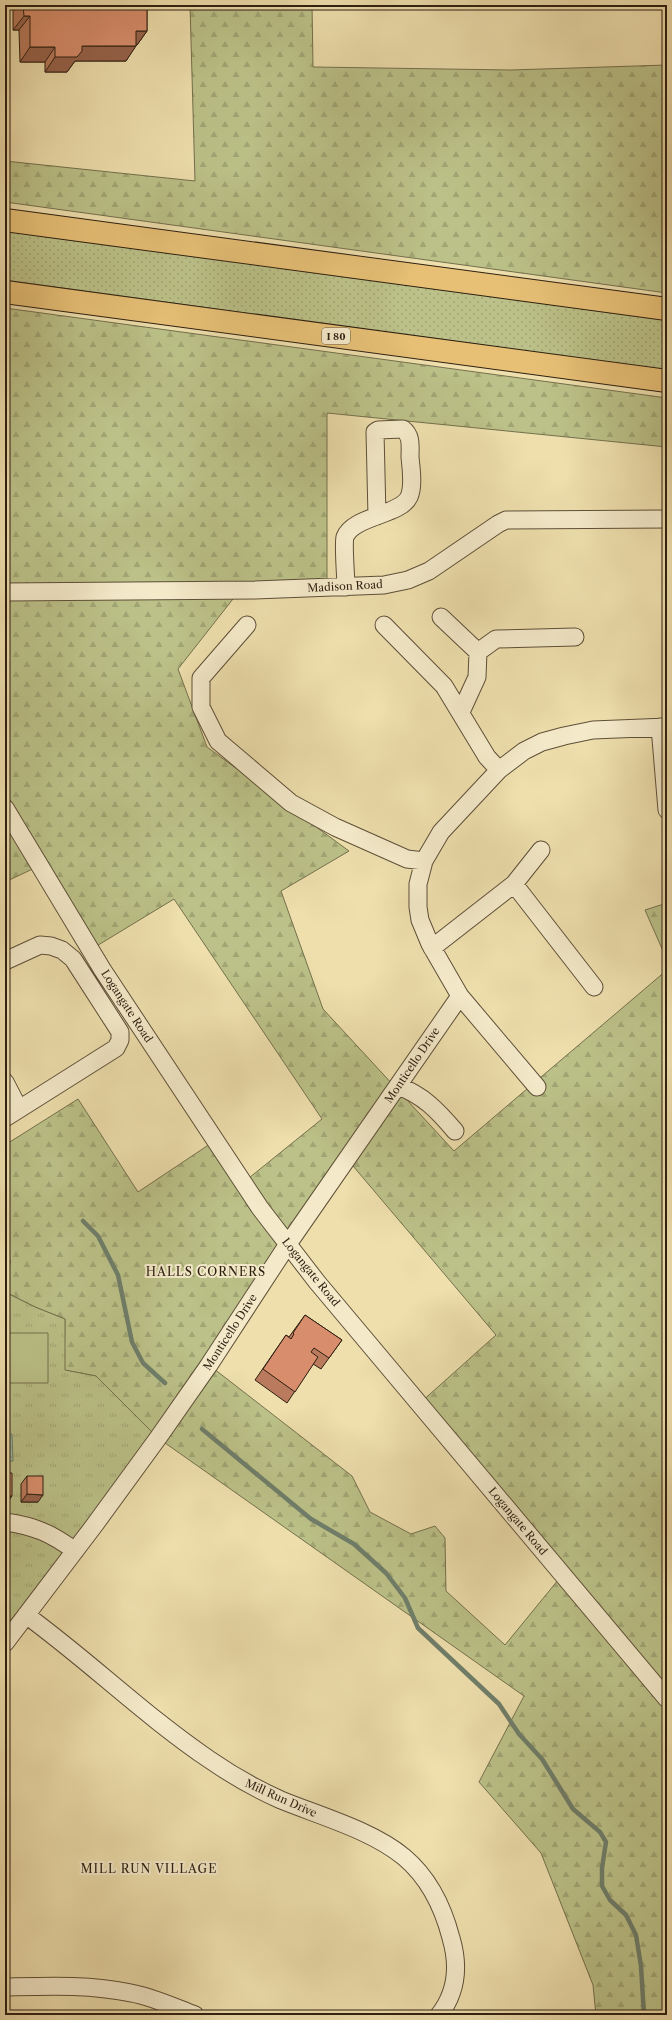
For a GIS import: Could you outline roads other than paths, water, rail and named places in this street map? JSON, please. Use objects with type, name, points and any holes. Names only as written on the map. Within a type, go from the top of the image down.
[{"type":"highway","points":[[5,220],[667,309]]},
{"type":"highway","name":"I 80","points":[[5,292],[667,381]]},
{"type":"street","points":[[346,587],[345,538],[350,531],[405,502],[409,496],[411,482],[410,437],[403,429],[378,430],[374,432],[376,516]]},
{"type":"street","name":"Madison Road","points":[[5,592],[247,590],[384,585],[408,580],[429,571],[506,520],[667,519]]},
{"type":"street","points":[[441,617],[478,652],[477,677],[461,712]]},
{"type":"street","points":[[247,625],[201,678],[202,707],[218,741],[291,803],[335,827],[407,859],[424,861]]},
{"type":"street","points":[[384,625],[444,686],[487,757],[499,770]]},
{"type":"street","points":[[478,652],[496,638],[575,637]]},
{"type":"street","points":[[537,1087],[460,996],[424,933],[418,907],[418,884],[424,861],[441,832],[499,770],[524,751],[542,742],[564,736],[593,730],[664,727],[667,810]]},
{"type":"street","name":"Logangate Road","points":[[5,808],[63,906],[127,1007],[260,1208],[317,1282],[667,1699]]},
{"type":"street","points":[[432,948],[514,884],[541,850]]},
{"type":"street","points":[[514,884],[594,987]]},
{"type":"street","points":[[5,960],[40,945],[51,946],[62,950],[74,959],[120,1032],[120,1040],[116,1048],[12,1113],[5,1082]]},
{"type":"street","name":"Monticello Drive","points":[[5,1642],[75,1551],[209,1365],[288,1244],[460,996]]},
{"type":"street","points":[[110,1016],[127,1007]]},
{"type":"street","points":[[398,1086],[422,1098],[435,1108],[455,1131]]},
{"type":"street","points":[[5,1522],[41,1529],[75,1551]]},
{"type":"street","name":"Mill Run Drive","points":[[26,1615],[51,1633],[158,1721],[234,1776],[279,1799],[356,1830],[391,1847],[404,1857],[427,1882],[436,1897],[454,1949],[455,1981],[450,1997],[439,2015]]},
{"type":"street","points":[[5,1986],[76,1986],[112,1989],[155,1999],[195,2015]]},
{"type":"water","points":[[5,1434],[12,1434],[13,1461],[5,1461]]},
{"type":"waterway","points":[[83,1221],[98,1236],[118,1275],[132,1342],[143,1363],[165,1383]]},
{"type":"waterway","points":[[202,1429],[311,1519],[354,1544],[386,1573],[405,1598],[418,1628],[499,1704],[519,1734],[542,1759],[573,1809],[600,1832],[606,1842],[602,1868],[602,1886],[610,1900],[626,1915],[636,1935],[641,1966],[644,2015]]},
{"type":"district","name":"HALLS CORNERS","points":[[206,1272]]},
{"type":"district","name":"MILL RUN VILLAGE","points":[[149,1869]]}]
